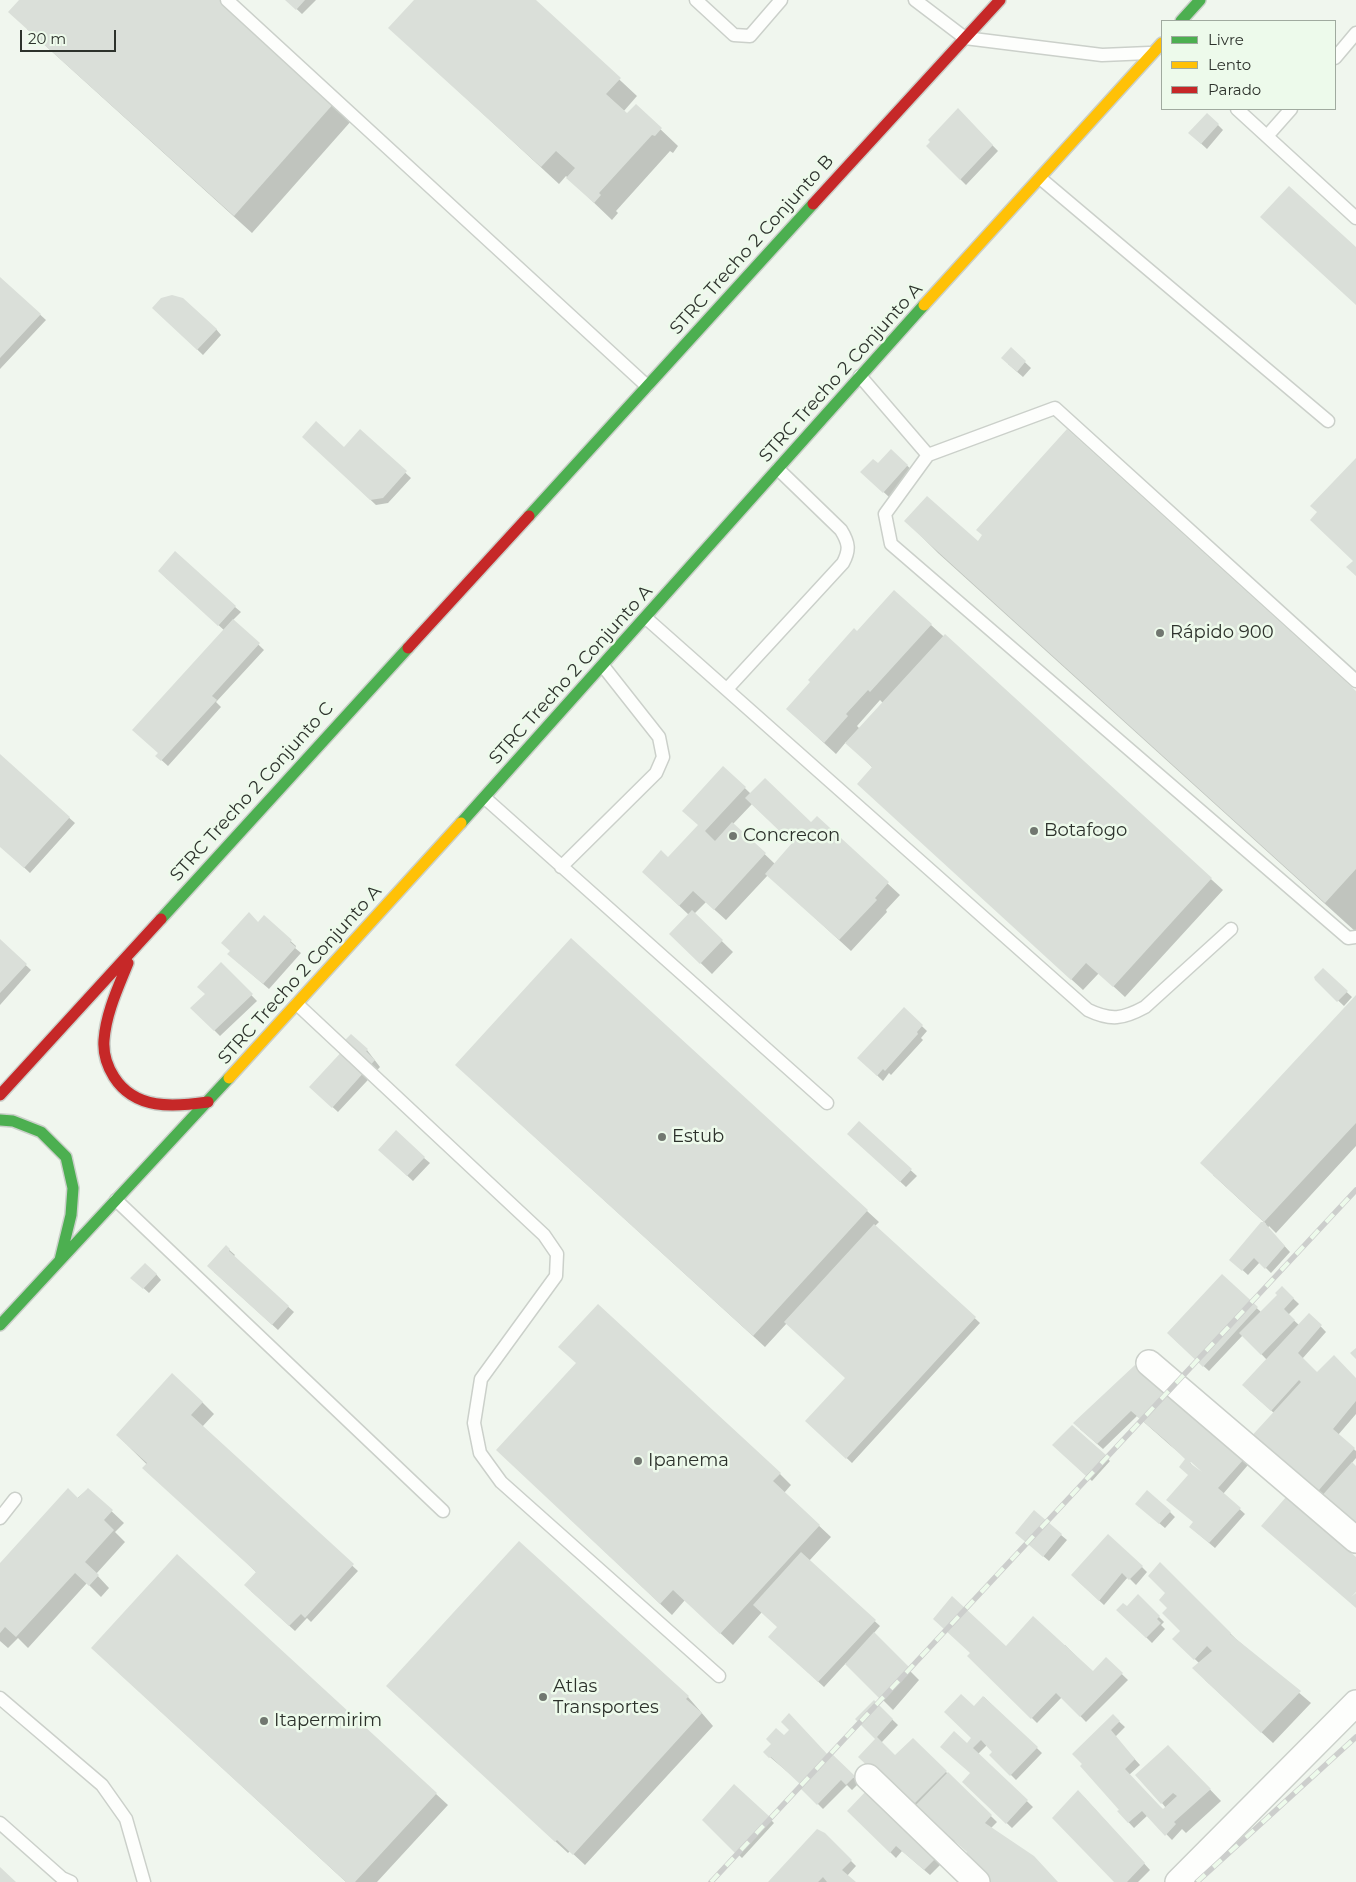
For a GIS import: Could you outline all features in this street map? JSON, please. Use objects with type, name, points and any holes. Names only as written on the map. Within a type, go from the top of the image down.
[{"type":"street","name":"STRC Trecho 2 Conjunto B","points":[[530,514],[1000,0]]},
{"type":"street","points":[[1182,20],[1200,0]]},
{"type":"street","name":"STRC Trecho 2 Conjunto A","points":[[0,1325],[208,1102],[485,798],[860,376],[1040,178],[1158,55]]},
{"type":"street","name":"STRC Trecho 2 Conjunto C","points":[[0,1095],[530,514]]},
{"type":"street","points":[[133,950],[111,1006],[104,1040],[105,1054],[113,1077],[122,1089],[132,1097],[153,1106],[180,1107],[208,1102]]},
{"type":"street","points":[[0,1120],[13,1121],[41,1132],[66,1157],[73,1188],[71,1215],[60,1262]]},
{"type":"street","points":[[1149,1363],[1356,1540]]},
{"type":"street","points":[[1178,1882],[1356,1703]]},
{"type":"street","points":[[868,1777],[977,1882]]},
{"type":"lane","points":[[227,0],[647,386]]},
{"type":"lane","points":[[696,0],[734,35],[750,36],[780,0]]},
{"type":"lane","points":[[915,0],[966,38],[1102,55],[1158,55]]},
{"type":"lane","points":[[1336,57],[1356,33]]},
{"type":"lane","points":[[1238,110],[1268,135],[1356,218]]},
{"type":"lane","points":[[1268,135],[1290,110]]},
{"type":"lane","points":[[1040,178],[1328,421]]},
{"type":"lane","points":[[860,376],[928,455]]},
{"type":"lane","points":[[1356,681],[1055,408],[928,455],[885,514],[891,544],[1348,938],[1356,937]]},
{"type":"lane","points":[[727,689],[843,563],[849,551],[847,540],[841,530],[778,469]]},
{"type":"lane","points":[[646,618],[1088,1010],[1105,1018],[1129,1016],[1145,1007],[1231,929]]},
{"type":"lane","points":[[561,867],[656,773],[663,757],[659,737],[603,666]]},
{"type":"lane","points":[[485,798],[827,1103]]},
{"type":"lane","points":[[296,1004],[544,1234],[557,1254],[556,1276],[481,1380],[474,1423],[480,1453],[501,1482],[719,1676]]},
{"type":"lane","points":[[116,1200],[443,1511]]},
{"type":"lane","points":[[0,1518],[15,1499]]},
{"type":"lane","points":[[0,1698],[102,1785],[126,1819],[144,1882]]},
{"type":"lane","points":[[0,1823],[62,1878],[71,1882]]},
{"type":"building","points":[[19,0],[222,0],[335,102],[234,216],[8,12]]},
{"type":"building","points":[[285,0],[305,0],[296,10]]},
{"type":"building","points":[[414,0],[536,0],[621,78],[606,94],[627,113],[636,104],[662,128],[655,136],[652,135],[599,193],[601,195],[594,203],[566,178],[575,168],[556,151],[541,167],[388,28]]},
{"type":"building","points":[[958,108],[993,145],[960,180],[926,146],[930,142],[928,140]]},
{"type":"building","points":[[1207,113],[1219,124],[1201,144],[1188,133]]},
{"type":"building","points":[[1289,186],[1356,247],[1356,305],[1260,217]]},
{"type":"building","points":[[0,277],[41,314],[0,358]]},
{"type":"building","points":[[172,295],[183,298],[217,329],[197,350],[152,308],[161,298]]},
{"type":"building","points":[[1011,347],[1026,361],[1017,372],[1001,358]]},
{"type":"building","points":[[316,421],[344,447],[360,429],[407,471],[383,498],[370,500],[302,437]]},
{"type":"building","name":"Rápido 900","points":[[1067,429],[1356,691],[1356,869],[1325,903],[904,521],[927,496],[978,541],[982,535],[976,530]]},
{"type":"building","points":[[891,449],[908,465],[883,493],[860,472],[873,459],[878,463]]},
{"type":"building","points":[[1356,458],[1356,576],[1346,567],[1353,561],[1310,520],[1317,512],[1310,506]]},
{"type":"building","points":[[175,551],[236,606],[218,626],[158,571]]},
{"type":"building","points":[[894,590],[932,624],[870,692],[868,690],[846,714],[848,716],[824,743],[786,709],[810,682],[808,680],[854,628],[857,631]]},
{"type":"building","points":[[233,619],[260,643],[212,696],[217,700],[161,761],[155,756],[158,753],[132,730]]},
{"type":"building","name":"Botafogo","points":[[945,634],[1212,878],[1113,987],[1086,963],[1071,980],[857,784],[872,767],[845,743]]},
{"type":"building","points":[[0,754],[70,817],[24,868],[0,847]]},
{"type":"building","name":"Concrecon","points":[[723,766],[746,787],[705,831],[715,841],[732,822],[766,853],[714,910],[693,891],[679,906],[642,872],[661,850],[668,857],[698,825],[682,811]]},
{"type":"building","points":[[765,778],[811,822],[817,816],[889,882],[875,898],[877,900],[839,940],[765,874],[792,843],[745,798]]},
{"type":"building","points":[[692,910],[723,940],[700,964],[669,934]]},
{"type":"building","points":[[249,912],[258,922],[264,915],[292,940],[290,942],[296,947],[263,984],[227,954],[230,951],[221,943]]},
{"type":"building","name":"Estub","points":[[571,938],[868,1210],[753,1336],[455,1065]]},
{"type":"building","points":[[0,939],[27,964],[0,993]]},
{"type":"building","points":[[221,962],[253,994],[214,1031],[190,1008],[205,994],[197,987]]},
{"type":"building","points":[[1323,968],[1348,991],[1337,1002],[1315,980],[1314,977]]},
{"type":"building","points":[[1356,995],[1356,1123],[1264,1222],[1200,1163]]},
{"type":"building","points":[[904,1007],[923,1025],[917,1032],[918,1034],[885,1071],[883,1069],[877,1076],[857,1058]]},
{"type":"building","points":[[351,1034],[368,1049],[366,1051],[375,1060],[332,1108],[309,1087],[346,1047],[342,1043]]},
{"type":"building","points":[[859,1121],[912,1169],[900,1182],[847,1134]]},
{"type":"building","points":[[396,1130],[425,1157],[407,1176],[378,1150]]},
{"type":"building","points":[[1261,1222],[1264,1222],[1285,1246],[1265,1269],[1254,1258],[1242,1271],[1229,1260]]},
{"type":"building","points":[[874,1224],[976,1317],[846,1459],[805,1421],[845,1378],[784,1322]]},
{"type":"building","points":[[226,1245],[230,1249],[229,1251],[289,1306],[272,1325],[207,1266]]},
{"type":"building","points":[[145,1263],[157,1274],[143,1289],[130,1278]]},
{"type":"building","points":[[1222,1274],[1258,1307],[1203,1367],[1167,1333]]},
{"type":"building","points":[[1282,1286],[1294,1298],[1284,1309],[1295,1320],[1261,1355],[1239,1333],[1277,1295],[1275,1293]]},
{"type":"building","name":"Ipanema","points":[[598,1304],[781,1473],[773,1481],[820,1525],[720,1634],[673,1590],[660,1604],[496,1450],[576,1363],[558,1347]]},
{"type":"building","points":[[1309,1313],[1322,1325],[1298,1353],[1317,1372],[1334,1355],[1356,1378],[1356,1401],[1333,1429],[1355,1448],[1313,1497],[1248,1440],[1301,1382],[1299,1380],[1271,1411],[1242,1385]]},
{"type":"building","points":[[1356,1348],[1356,1359],[1350,1353]]},
{"type":"building","points":[[1135,1365],[1244,1459],[1218,1488],[1241,1508],[1209,1543],[1189,1527],[1193,1522],[1166,1500],[1188,1475],[1179,1467],[1185,1459],[1165,1440],[1131,1411],[1097,1444],[1073,1423]]},
{"type":"building","points":[[172,1373],[203,1402],[191,1415],[354,1564],[305,1618],[301,1614],[289,1626],[244,1585],[256,1572],[142,1468],[147,1463],[116,1435]]},
{"type":"building","points":[[1072,1425],[1106,1455],[1086,1476],[1052,1445]]},
{"type":"building","points":[[1352,1462],[1356,1466],[1356,1532],[1319,1499]]},
{"type":"building","points":[[68,1488],[78,1498],[88,1488],[113,1510],[104,1520],[114,1530],[85,1562],[99,1575],[89,1586],[75,1573],[16,1637],[5,1627],[0,1633],[0,1563]]},
{"type":"building","points":[[1147,1490],[1171,1511],[1159,1524],[1135,1504]]},
{"type":"building","points":[[1286,1497],[1356,1557],[1356,1592],[1351,1597],[1356,1593],[1356,1608],[1261,1526]]},
{"type":"building","points":[[1034,1510],[1062,1534],[1043,1557],[1015,1533]]},
{"type":"building","points":[[1108,1534],[1143,1566],[1129,1580],[1122,1573],[1099,1601],[1071,1575]]},
{"type":"building","name":"Atlas Transportes","points":[[519,1541],[689,1696],[686,1699],[702,1713],[573,1855],[557,1840],[555,1842],[386,1686]]},
{"type":"building","points":[[801,1552],[876,1620],[818,1682],[768,1637],[777,1627],[753,1605]]},
{"type":"building","name":"Itapermirim","points":[[177,1554],[437,1793],[355,1882],[346,1882],[91,1648]]},
{"type":"building","points":[[1160,1562],[1230,1634],[1301,1691],[1261,1733],[1192,1668],[1212,1651],[1207,1646],[1194,1660],[1172,1639],[1180,1631],[1162,1613],[1167,1608],[1159,1600],[1165,1593],[1148,1576]]},
{"type":"building","points":[[1138,1594],[1160,1616],[1157,1619],[1161,1623],[1146,1638],[1116,1610],[1123,1603],[1127,1606]]},
{"type":"building","points":[[952,1596],[1006,1646],[1033,1616],[1093,1671],[1106,1657],[1123,1673],[1080,1717],[1056,1693],[1031,1719],[967,1656],[970,1653],[933,1619]]},
{"type":"building","points":[[874,1632],[909,1667],[880,1699],[845,1664]]},
{"type":"building","points":[[961,1694],[974,1706],[983,1696],[1038,1747],[1010,1776],[989,1755],[992,1752],[981,1740],[973,1748],[1028,1800],[1006,1824],[962,1782],[970,1773],[940,1747],[954,1731],[967,1743],[971,1738],[944,1712]]},
{"type":"building","points":[[874,1700],[893,1719],[877,1737],[895,1755],[913,1738],[947,1771],[911,1807],[858,1757],[875,1739],[855,1719]]},
{"type":"building","points":[[789,1713],[829,1756],[831,1753],[855,1776],[846,1785],[841,1780],[817,1805],[799,1787],[801,1785],[763,1752],[771,1744],[766,1739],[776,1728],[784,1735],[789,1730],[781,1722]]},
{"type":"building","points":[[1113,1714],[1120,1721],[1111,1730],[1135,1759],[1125,1769],[1163,1809],[1177,1796],[1173,1793],[1161,1804],[1135,1775],[1168,1745],[1211,1789],[1174,1822],[1176,1824],[1165,1836],[1142,1811],[1128,1823],[1072,1754]]},
{"type":"building","points":[[948,1772],[992,1815],[985,1823],[1034,1856],[1058,1882],[982,1882],[977,1875],[983,1869],[965,1856],[967,1852],[949,1836],[943,1843],[910,1811]]},
{"type":"building","points":[[734,1784],[770,1817],[736,1854],[702,1820]]},
{"type":"building","points":[[868,1789],[937,1857],[924,1870],[896,1846],[890,1853],[847,1811]]},
{"type":"building","points":[[1078,1790],[1145,1863],[1127,1882],[1114,1882],[1052,1818]]},
{"type":"building","points":[[817,1829],[825,1833],[852,1860],[842,1870],[856,1882],[827,1882],[823,1877],[818,1882],[768,1882]]},
{"type":"building","points":[[0,1867],[16,1882],[0,1882]]},
{"type":"railway","points":[[711,1882],[1356,1190]]},
{"type":"railway","points":[[1197,1882],[1356,1737]]},
{"type":"traffic: fast","points":[[1182,20],[1200,0]]},
{"type":"traffic: fast","points":[[529,516],[813,204]]},
{"type":"traffic: fast","points":[[461,823],[924,305]]},
{"type":"traffic: fast","points":[[161,919],[408,648]]},
{"type":"traffic: fast","points":[[0,1325],[229,1078]]},
{"type":"traffic: fast","points":[[0,1120],[13,1121],[41,1132],[66,1157],[73,1188],[71,1215],[60,1260]]},
{"type":"traffic: slow","points":[[924,305],[1161,44]]},
{"type":"traffic: slow","points":[[229,1078],[461,823]]},
{"type":"traffic: jam","points":[[813,204],[1000,0]]},
{"type":"traffic: jam","points":[[408,648],[529,516]]},
{"type":"traffic: jam","points":[[0,1095],[161,919]]},
{"type":"traffic: jam","points":[[128,963],[113,1001],[105,1030],[104,1050],[114,1077],[123,1088],[133,1096],[144,1101],[168,1105],[208,1102]]},
{"type":"place","name":"Rápido 900","points":[[1160,633]]},
{"type":"place","name":"Botafogo","points":[[1034,831]]},
{"type":"place","name":"Concrecon","points":[[733,836]]},
{"type":"place","name":"Estub","points":[[662,1137]]},
{"type":"place","name":"Ipanema","points":[[638,1461]]},
{"type":"place","name":"Atlas Transportes","points":[[543,1697]]},
{"type":"place","name":"Itapermirim","points":[[264,1721]]}]
